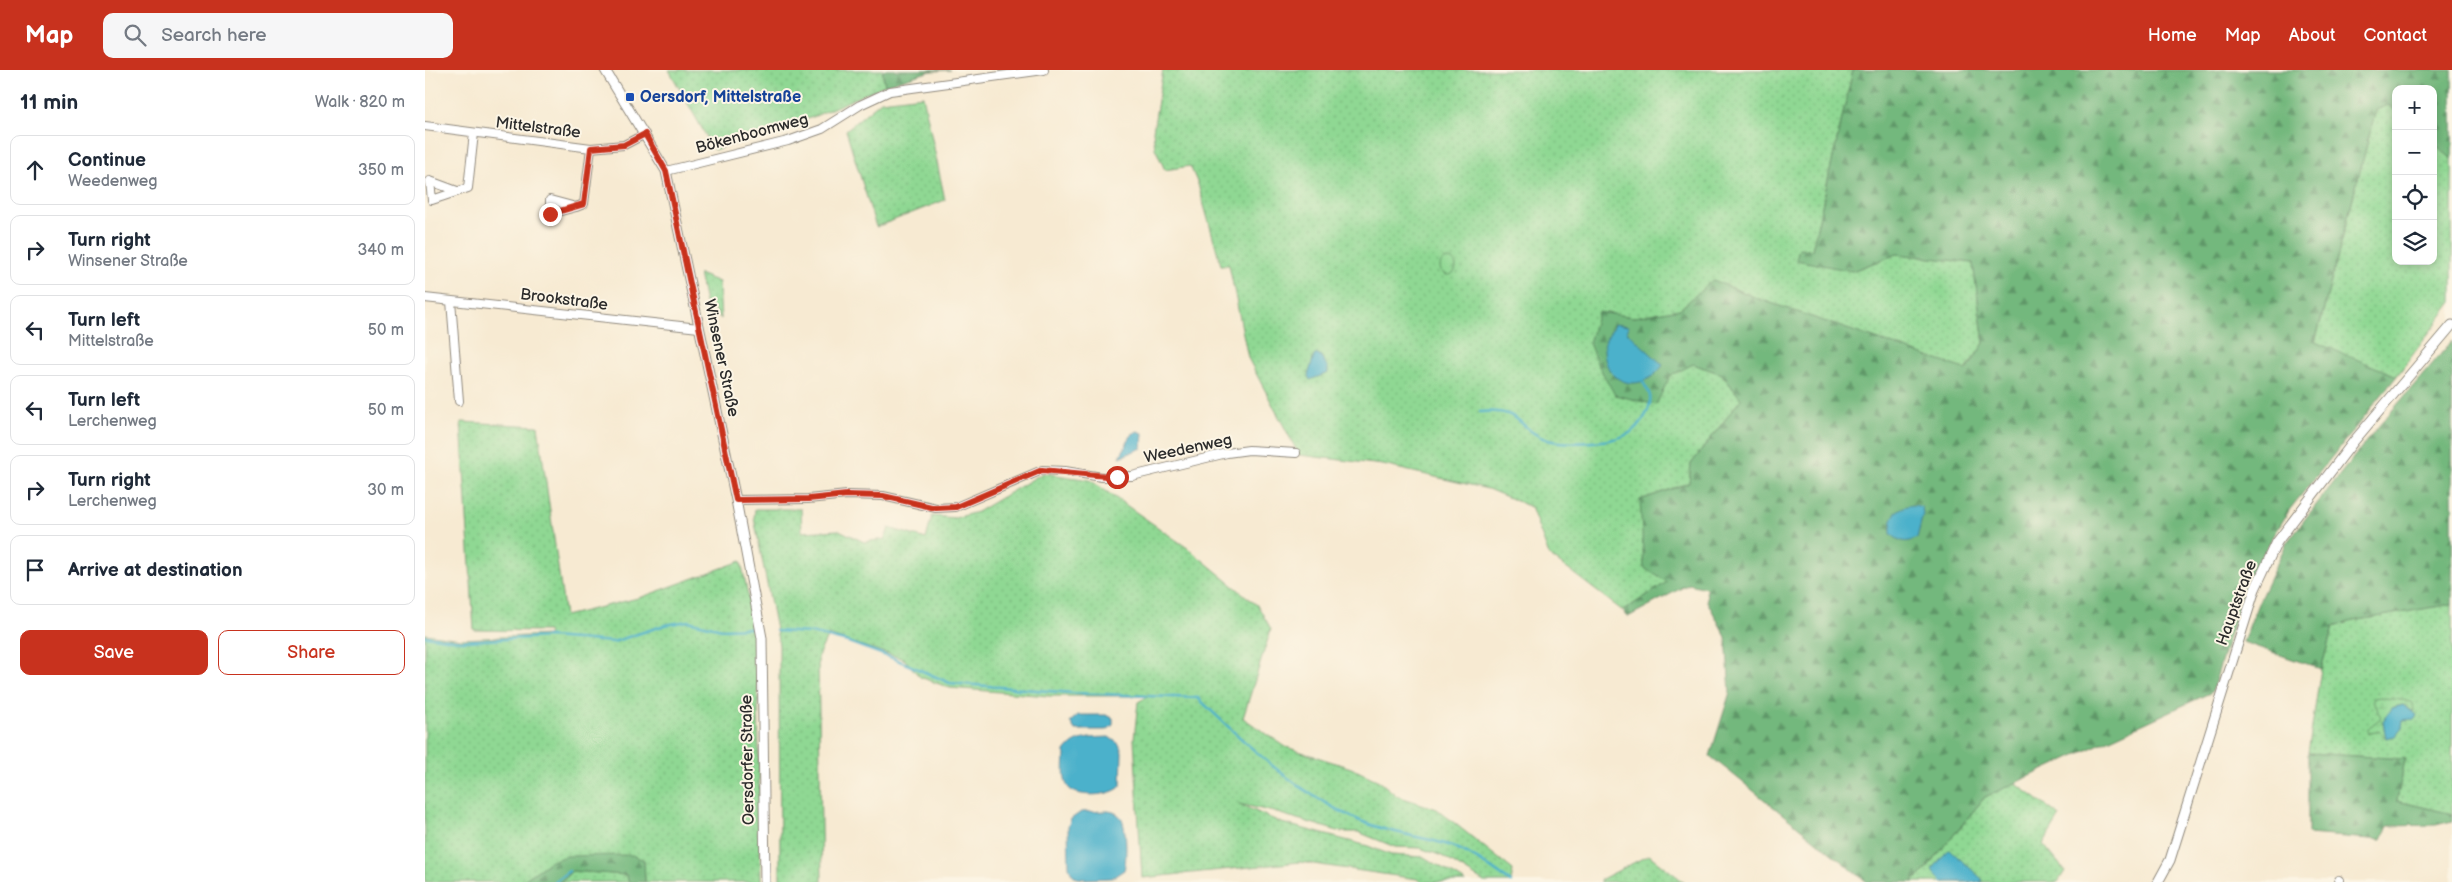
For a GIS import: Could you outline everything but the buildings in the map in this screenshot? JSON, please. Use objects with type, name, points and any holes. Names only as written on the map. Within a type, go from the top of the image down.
[{"type":"street","name":"Winsener Straße","points":[[605,70],[666,171],[736,500],[762,638]]},
{"type":"street","name":"Bökenboomweg","points":[[666,171],[779,143],[823,129],[889,91],[1044,70]]},
{"type":"street","name":"Mittelstraße","points":[[425,126],[591,148],[624,145],[645,134]]},
{"type":"street","points":[[457,191],[467,188],[474,133]]},
{"type":"street","points":[[576,207],[584,204],[591,148]]},
{"type":"street","name":"Brookstraße","points":[[425,298],[699,328]]},
{"type":"street","points":[[451,301],[459,401]]},
{"type":"street","name":"Hauptstraße","points":[[2158,882],[2170,860],[2255,589],[2277,542],[2355,441],[2452,325]]},
{"type":"street","name":"Weedenweg","points":[[736,500],[808,499],[847,495],[883,496],[936,508],[956,507],[1042,470],[1117,477],[1132,476],[1227,453],[1249,450],[1296,453]]},
{"type":"street","name":"Oersdorfer Straße","points":[[762,638],[765,882]]},
{"type":"green space","points":[[669,70],[882,70],[885,85],[813,117],[714,150]]},
{"type":"green space","points":[[882,70],[951,70],[931,71],[885,85]]},
{"type":"green space","points":[[1163,70],[1853,70],[1812,250],[1852,271],[1897,254],[1973,263],[1984,343],[1966,370],[1759,299],[1713,280],[1680,309],[1634,317],[1598,312],[1669,376],[1693,364],[1722,374],[1741,399],[1691,464],[1689,483],[1640,500],[1667,582],[1623,611],[1549,555],[1531,507],[1488,489],[1383,465],[1299,455],[1248,358],[1229,265],[1221,265],[1198,184],[1190,166],[1165,170],[1155,148],[1153,131]]},
{"type":"green space","points":[[1853,70],[2452,70],[2452,159],[2437,146],[2437,85],[2392,85],[2392,108],[2388,105],[2376,110],[2315,342],[2397,376],[2290,509],[2245,584],[2212,692],[1985,797],[1921,875],[1912,882],[1867,882],[1710,756],[1730,692],[1726,637],[1707,601],[1706,588],[1689,584],[1628,617],[1623,611],[1667,582],[1644,568],[1640,500],[1689,483],[1691,464],[1741,399],[1722,374],[1693,364],[1670,376],[1656,405],[1615,395],[1597,363],[1589,343],[1598,312],[1634,317],[1680,309],[1713,280],[1759,299],[1967,370],[1984,343],[1973,263],[1897,254],[1852,271],[1796,260],[1799,248],[1812,250]]},
{"type":"green space","points":[[923,96],[945,200],[876,227],[846,130],[881,101]]},
{"type":"green space","points":[[2388,105],[2392,108],[2392,265],[2437,265],[2437,146],[2452,159],[2452,302],[2397,376],[2315,343],[2376,110]]},
{"type":"green space","points":[[1448,259],[1454,261],[1456,267],[1454,273],[1448,275],[1442,273],[1440,267],[1442,261]]},
{"type":"green space","points":[[699,274],[719,282],[721,319],[711,305],[705,303]]},
{"type":"green space","points":[[2452,341],[2452,604],[2353,621],[2333,627],[2321,669],[2243,642],[2259,601],[2287,542],[2371,435]]},
{"type":"green space","points":[[461,422],[538,426],[565,616],[642,597],[741,561],[757,639],[761,882],[645,882],[644,860],[551,861],[521,882],[425,882],[425,634],[461,639],[549,635],[548,631],[474,630]]},
{"type":"green space","points":[[1043,473],[1090,480],[1189,549],[1258,606],[1271,629],[1243,718],[1286,747],[1351,768],[1379,781],[1397,796],[1437,809],[1513,870],[1511,882],[1484,882],[1442,856],[1420,848],[1395,847],[1358,832],[1341,832],[1274,812],[1239,804],[1282,823],[1368,846],[1391,855],[1424,857],[1466,882],[1422,882],[1417,879],[1300,862],[1142,878],[1134,739],[1138,702],[1149,696],[1049,696],[950,688],[920,677],[904,659],[828,635],[818,656],[822,882],[780,882],[779,645],[754,518],[755,509],[801,509],[802,532],[839,530],[864,542],[885,539],[889,528],[926,539],[932,516],[955,518],[977,512]]},
{"type":"green space","points":[[2452,604],[2452,814],[2397,801],[2405,759],[2308,753],[2321,669],[2333,627],[2353,621]]},
{"type":"green space","points":[[2381,697],[2413,703],[2414,712],[2403,705],[2394,707],[2383,723],[2386,738],[2379,731],[2368,734],[2367,729],[2382,717],[2373,701],[2374,698]]},
{"type":"green space","points":[[2308,753],[2405,759],[2397,801],[2452,814],[2452,821],[2436,825],[2388,826],[2382,840],[2308,834]]},
{"type":"green space","points":[[2015,783],[2060,816],[2043,844],[2065,871],[2058,882],[1912,882],[1921,875],[1985,797]]},
{"type":"green space","points":[[632,855],[644,860],[645,882],[629,882],[626,875],[572,871],[560,882],[521,882],[551,861],[566,856]]},
{"type":"green space","points":[[1649,855],[1684,882],[1600,882],[1600,880]]},
{"type":"green space","points":[[572,871],[626,875],[629,882],[560,882]]},
{"type":"water","points":[[1614,324],[1629,326],[1627,332],[1663,365],[1655,374],[1636,383],[1626,382],[1617,378],[1610,371],[1606,362],[1604,346]]},
{"type":"water","points":[[1320,355],[1328,368],[1328,373],[1310,380],[1308,376],[1314,356]]},
{"type":"water","points":[[1138,431],[1143,433],[1142,448],[1120,457],[1132,434]]},
{"type":"water","points":[[1915,505],[1922,507],[1923,514],[1917,538],[1910,541],[1897,539],[1891,534],[1895,513],[1903,507]]},
{"type":"water","points":[[2403,705],[2417,715],[2415,719],[2403,720],[2402,727],[2395,736],[2386,738],[2383,722],[2392,708]]},
{"type":"water","points":[[1078,715],[1106,715],[1113,718],[1113,725],[1107,730],[1075,730],[1070,722]]},
{"type":"water","points":[[1109,737],[1119,744],[1122,752],[1121,786],[1110,792],[1094,795],[1072,791],[1065,779],[1065,752],[1079,740]]},
{"type":"water","points":[[1108,811],[1117,814],[1123,822],[1126,844],[1124,870],[1112,878],[1077,878],[1072,874],[1069,867],[1068,826],[1071,819],[1081,812]]},
{"type":"water","points":[[1950,850],[1982,879],[1982,882],[1942,882],[1932,870],[1947,851]]},
{"type":"waterway","points":[[1480,412],[1505,413],[1513,416],[1538,436],[1556,442],[1577,443],[1611,439],[1628,434],[1644,418],[1649,407],[1650,396],[1643,382]]},
{"type":"waterway","points":[[425,636],[461,641],[550,637],[613,642],[665,625],[688,621],[722,629],[754,628]]},
{"type":"waterway","points":[[776,631],[811,633],[848,642],[895,659],[950,683],[1074,693],[1198,698],[1290,780],[1332,807],[1375,826],[1452,846],[1478,860],[1511,882]]},
{"type":"waterway","points":[[554,882],[569,871]]},
{"type":"place","name":"Oersdorf, Mittelstraße","points":[[630,97]]},
{"type":"route","points":[[550,214],[584,204],[591,148],[624,145],[645,134],[666,171],[736,500],[808,499],[847,495],[883,496],[936,508],[956,507],[1042,470],[1117,477]]}]
